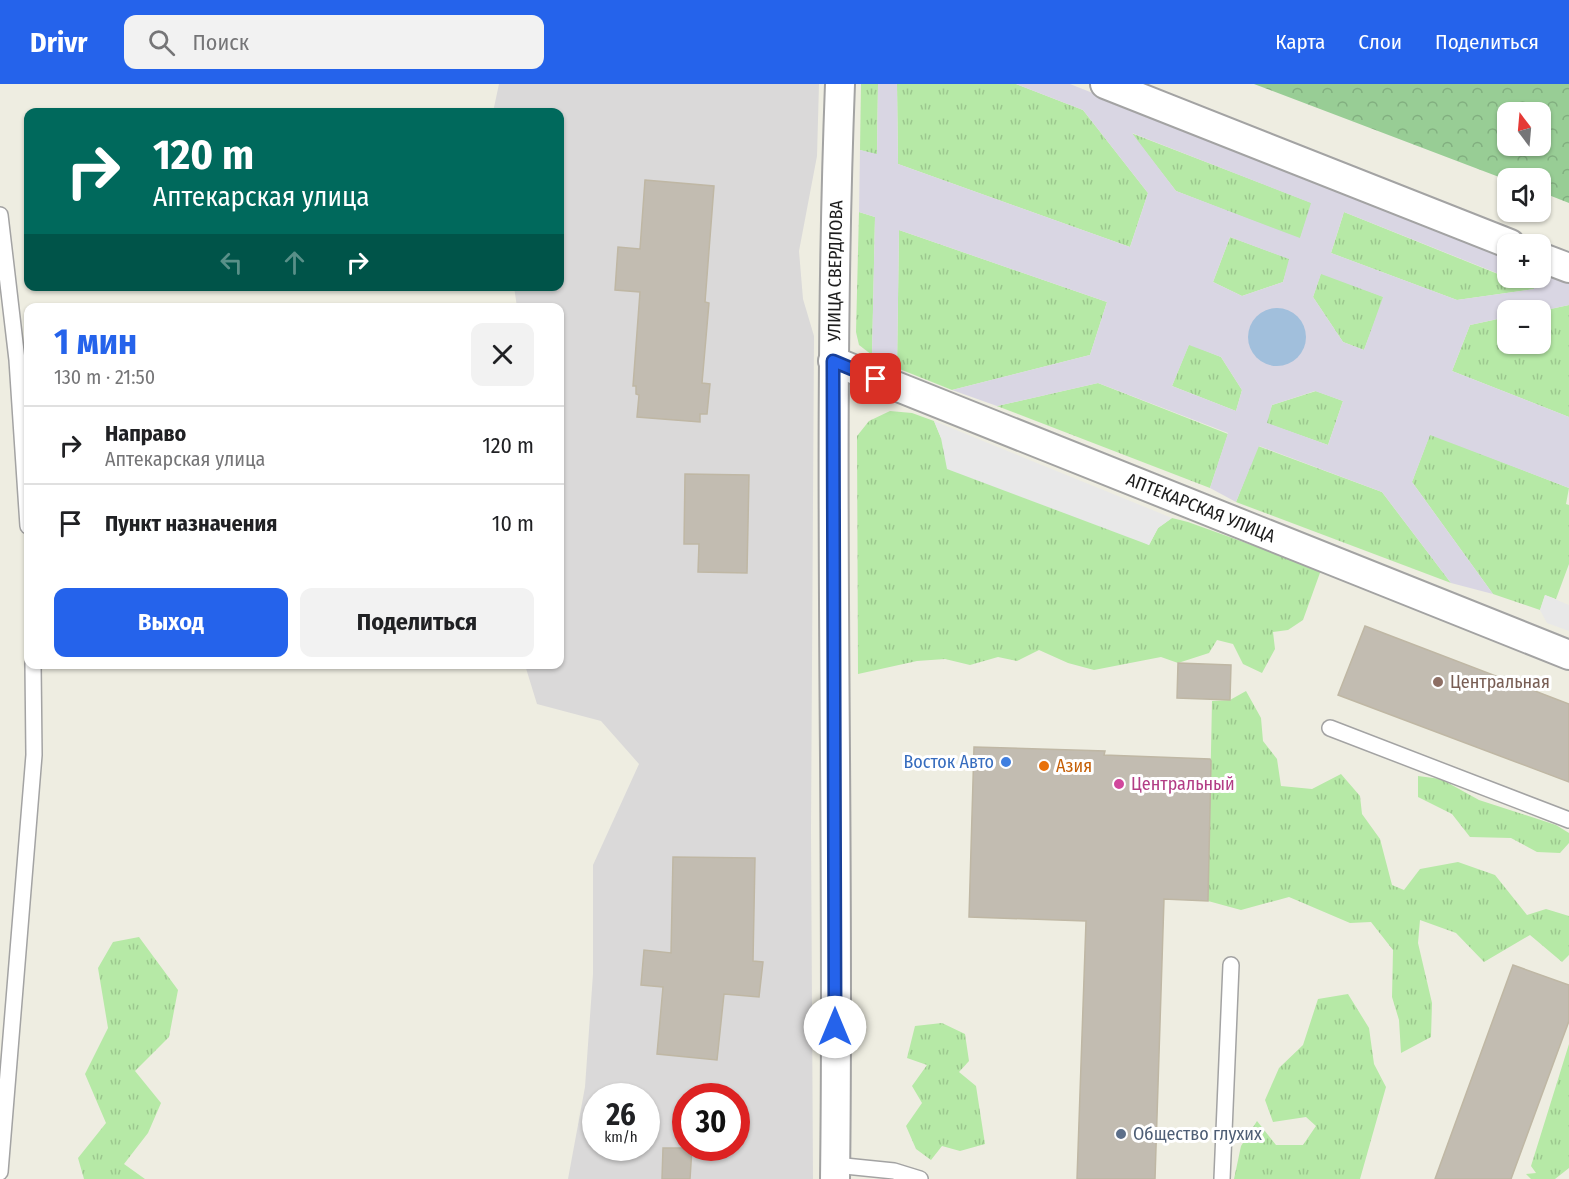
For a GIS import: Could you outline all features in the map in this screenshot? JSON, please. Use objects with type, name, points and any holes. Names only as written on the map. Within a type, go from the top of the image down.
[{"type":"street","name":"УЛИЦА СВЕРДЛОВА","points":[[835,1172],[833,361],[840,84]]},
{"type":"street","points":[[1106,84],[1497,239]]},
{"type":"street","points":[[1551,261],[1569,268]]},
{"type":"street","name":"АПТЕКАРСКАЯ УЛИЦА","points":[[833,361],[1569,655]]},
{"type":"lane","points":[[0,215],[17,360],[24,466]]},
{"type":"lane","points":[[0,1172],[34,755],[33,669]]},
{"type":"lane","points":[[1330,728],[1569,820]]},
{"type":"lane","points":[[1222,1179],[1231,965]]},
{"type":"lane","points":[[835,1172],[894,1171],[920,1179]]},
{"type":"shaded area","points":[[499,84],[819,84],[817,156],[799,251],[803,299],[814,336],[811,830],[813,1179],[568,1179],[582,1103],[582,1161],[660,1161],[660,1083],[585,1083],[593,974],[593,865],[639,764],[601,721],[537,704],[526,669],[564,669],[564,303],[516,303],[515,291],[564,291],[564,108],[494,108]]},
{"type":"shaded area","points":[[878,84],[897,84],[898,164],[1130,247],[1148,193],[1083,110],[1016,84],[1070,84],[1497,253],[1497,274],[1344,212],[1331,253],[1457,300],[1534,288],[1551,288],[1551,274],[1569,281],[1569,305],[1551,309],[1551,300],[1497,300],[1497,319],[1470,325],[1452,371],[1569,417],[1569,488],[1430,435],[1412,482],[1493,594],[1451,583],[1382,492],[1259,446],[1236,502],[1210,488],[1228,433],[1098,383],[997,406],[952,390],[1090,355],[1107,302],[899,230],[897,368],[872,355],[875,217],[859,212],[860,150],[877,154]],"holes":[[[1132,133],[1311,203],[1300,238],[1176,191]],[[1230,237],[1289,259],[1283,282],[1242,296],[1213,282]],[[1321,274],[1383,297],[1364,350],[1343,342],[1313,297]],[[1189,345],[1221,357],[1242,390],[1236,411],[1172,386]],[[1315,391],[1343,401],[1328,445],[1267,423],[1272,405]]]},
{"type":"shaded area","points":[[934,421],[1172,518],[1158,528],[1149,545],[947,469],[941,438]]},
{"type":"shaded area","points":[[1545,595],[1569,605],[1569,631],[1547,623],[1540,610]]},
{"type":"green space","points":[[861,84],[878,84],[877,155],[860,150]]},
{"type":"green space","points":[[897,84],[1016,84],[1083,110],[1148,193],[1130,247],[898,164]]},
{"type":"green space","points":[[1254,84],[1569,84],[1569,203],[1551,196],[1551,168],[1497,168],[1497,176]]},
{"type":"green space","points":[[1131,133],[1312,203],[1300,239],[1176,191]]},
{"type":"green space","points":[[859,212],[875,217],[872,355],[859,345],[856,332]]},
{"type":"green space","points":[[1344,212],[1497,274],[1497,288],[1535,289],[1457,300],[1331,253]]},
{"type":"green space","points":[[899,230],[1107,302],[1090,355],[952,390],[897,368]]},
{"type":"green space","points":[[1230,237],[1290,259],[1283,282],[1242,296],[1213,282]]},
{"type":"green space","points":[[1321,273],[1384,297],[1364,350],[1343,342],[1313,297]]},
{"type":"green space","points":[[1569,305],[1569,417],[1452,371],[1470,325],[1497,319],[1497,354],[1551,354],[1551,309]]},
{"type":"green space","points":[[1189,344],[1221,357],[1242,390],[1236,411],[1172,386]]},
{"type":"green space","points":[[1098,383],[1228,434],[1210,488],[997,406]]},
{"type":"green space","points":[[1316,391],[1343,401],[1328,445],[1266,423],[1272,405]]},
{"type":"green space","points":[[890,411],[912,413],[934,421],[941,438],[1149,545],[1158,528],[1172,518],[1321,570],[1303,620],[1288,630],[1273,632],[1275,649],[1262,673],[1243,664],[1233,644],[1217,640],[1209,653],[1178,663],[1161,657],[1094,670],[1068,663],[1039,650],[1017,661],[998,657],[970,665],[945,659],[917,661],[858,674],[857,436],[869,421]]},
{"type":"green space","points":[[1430,434],[1569,488],[1566,504],[1569,505],[1569,564],[1556,599],[1545,595],[1540,610],[1493,594],[1412,482]]},
{"type":"green space","points":[[1258,446],[1382,492],[1451,583],[1236,502]]},
{"type":"green space","points":[[1246,691],[1261,718],[1263,741],[1277,759],[1281,786],[1312,789],[1341,774],[1360,796],[1362,814],[1380,839],[1392,885],[1404,890],[1420,869],[1458,862],[1495,875],[1527,915],[1546,909],[1569,916],[1569,955],[1562,962],[1530,935],[1484,962],[1456,933],[1420,920],[1418,943],[1432,1003],[1431,1037],[1401,1053],[1399,1020],[1392,997],[1393,950],[1371,922],[1350,923],[1289,897],[1241,910],[1208,901],[1212,701],[1230,700]]},
{"type":"green space","points":[[1418,776],[1441,779],[1479,800],[1556,825],[1569,833],[1569,843],[1560,853],[1537,852],[1511,838],[1470,837],[1452,814],[1418,797]]},
{"type":"green space","points":[[139,937],[178,990],[169,1037],[135,1071],[161,1103],[148,1133],[124,1164],[145,1179],[84,1179],[78,1158],[106,1123],[85,1074],[108,1028],[98,968],[113,942]]},
{"type":"green space","points":[[1348,994],[1369,1028],[1374,1064],[1386,1087],[1360,1179],[1234,1179],[1241,1146],[1257,1121],[1276,1145],[1303,1145],[1316,1126],[1306,1117],[1273,1122],[1265,1100],[1279,1068],[1303,1045],[1318,999]]},
{"type":"green space","points":[[942,1023],[965,1034],[969,1061],[959,1072],[976,1086],[985,1144],[960,1151],[942,1146],[931,1160],[916,1149],[906,1126],[922,1103],[912,1086],[927,1065],[907,1058],[915,1026]]},
{"type":"green space","points":[[1569,1044],[1569,1168],[1555,1179],[1531,1179],[1526,1174],[1536,1173],[1531,1166]]},
{"type":"water","points":[[1277,308],[1288,310],[1301,321],[1306,337],[1304,348],[1293,361],[1277,366],[1266,364],[1253,353],[1248,337],[1250,326],[1261,313]]},
{"type":"building","points":[[645,180],[714,186],[705,302],[709,303],[702,383],[710,384],[707,414],[700,414],[700,422],[637,417],[639,395],[636,394],[636,386],[633,386],[640,292],[615,290],[618,247],[640,249]]},
{"type":"building","points":[[685,474],[749,475],[747,573],[698,572],[699,544],[684,544]]},
{"type":"building","points":[[1365,626],[1569,704],[1569,782],[1338,695]]},
{"type":"building","points":[[1178,663],[1231,665],[1230,700],[1177,698]]},
{"type":"building","points":[[974,747],[1105,751],[1104,755],[1210,759],[1211,761],[1208,901],[1164,899],[1155,1179],[1077,1179],[1086,921],[969,917]]},
{"type":"building","points":[[673,857],[755,858],[753,961],[763,962],[759,997],[724,994],[717,1060],[657,1054],[663,987],[641,985],[644,950],[671,953]]},
{"type":"building","points":[[1513,965],[1569,985],[1569,1021],[1511,1179],[1435,1179]]},
{"type":"building","points":[[663,1148],[672,1148],[672,1161],[691,1161],[690,1179],[662,1179]]},
{"type":"place","name":"Центральная","points":[[1438,682]]},
{"type":"place","name":"Восток Авто","points":[[1006,762]]},
{"type":"place","name":"Азия","points":[[1044,766]]},
{"type":"place","name":"Центральный","points":[[1119,784]]},
{"type":"place","name":"Общество глухих","points":[[1121,1134]]},
{"type":"route","points":[[835,1027],[833,361],[876,379]]}]
